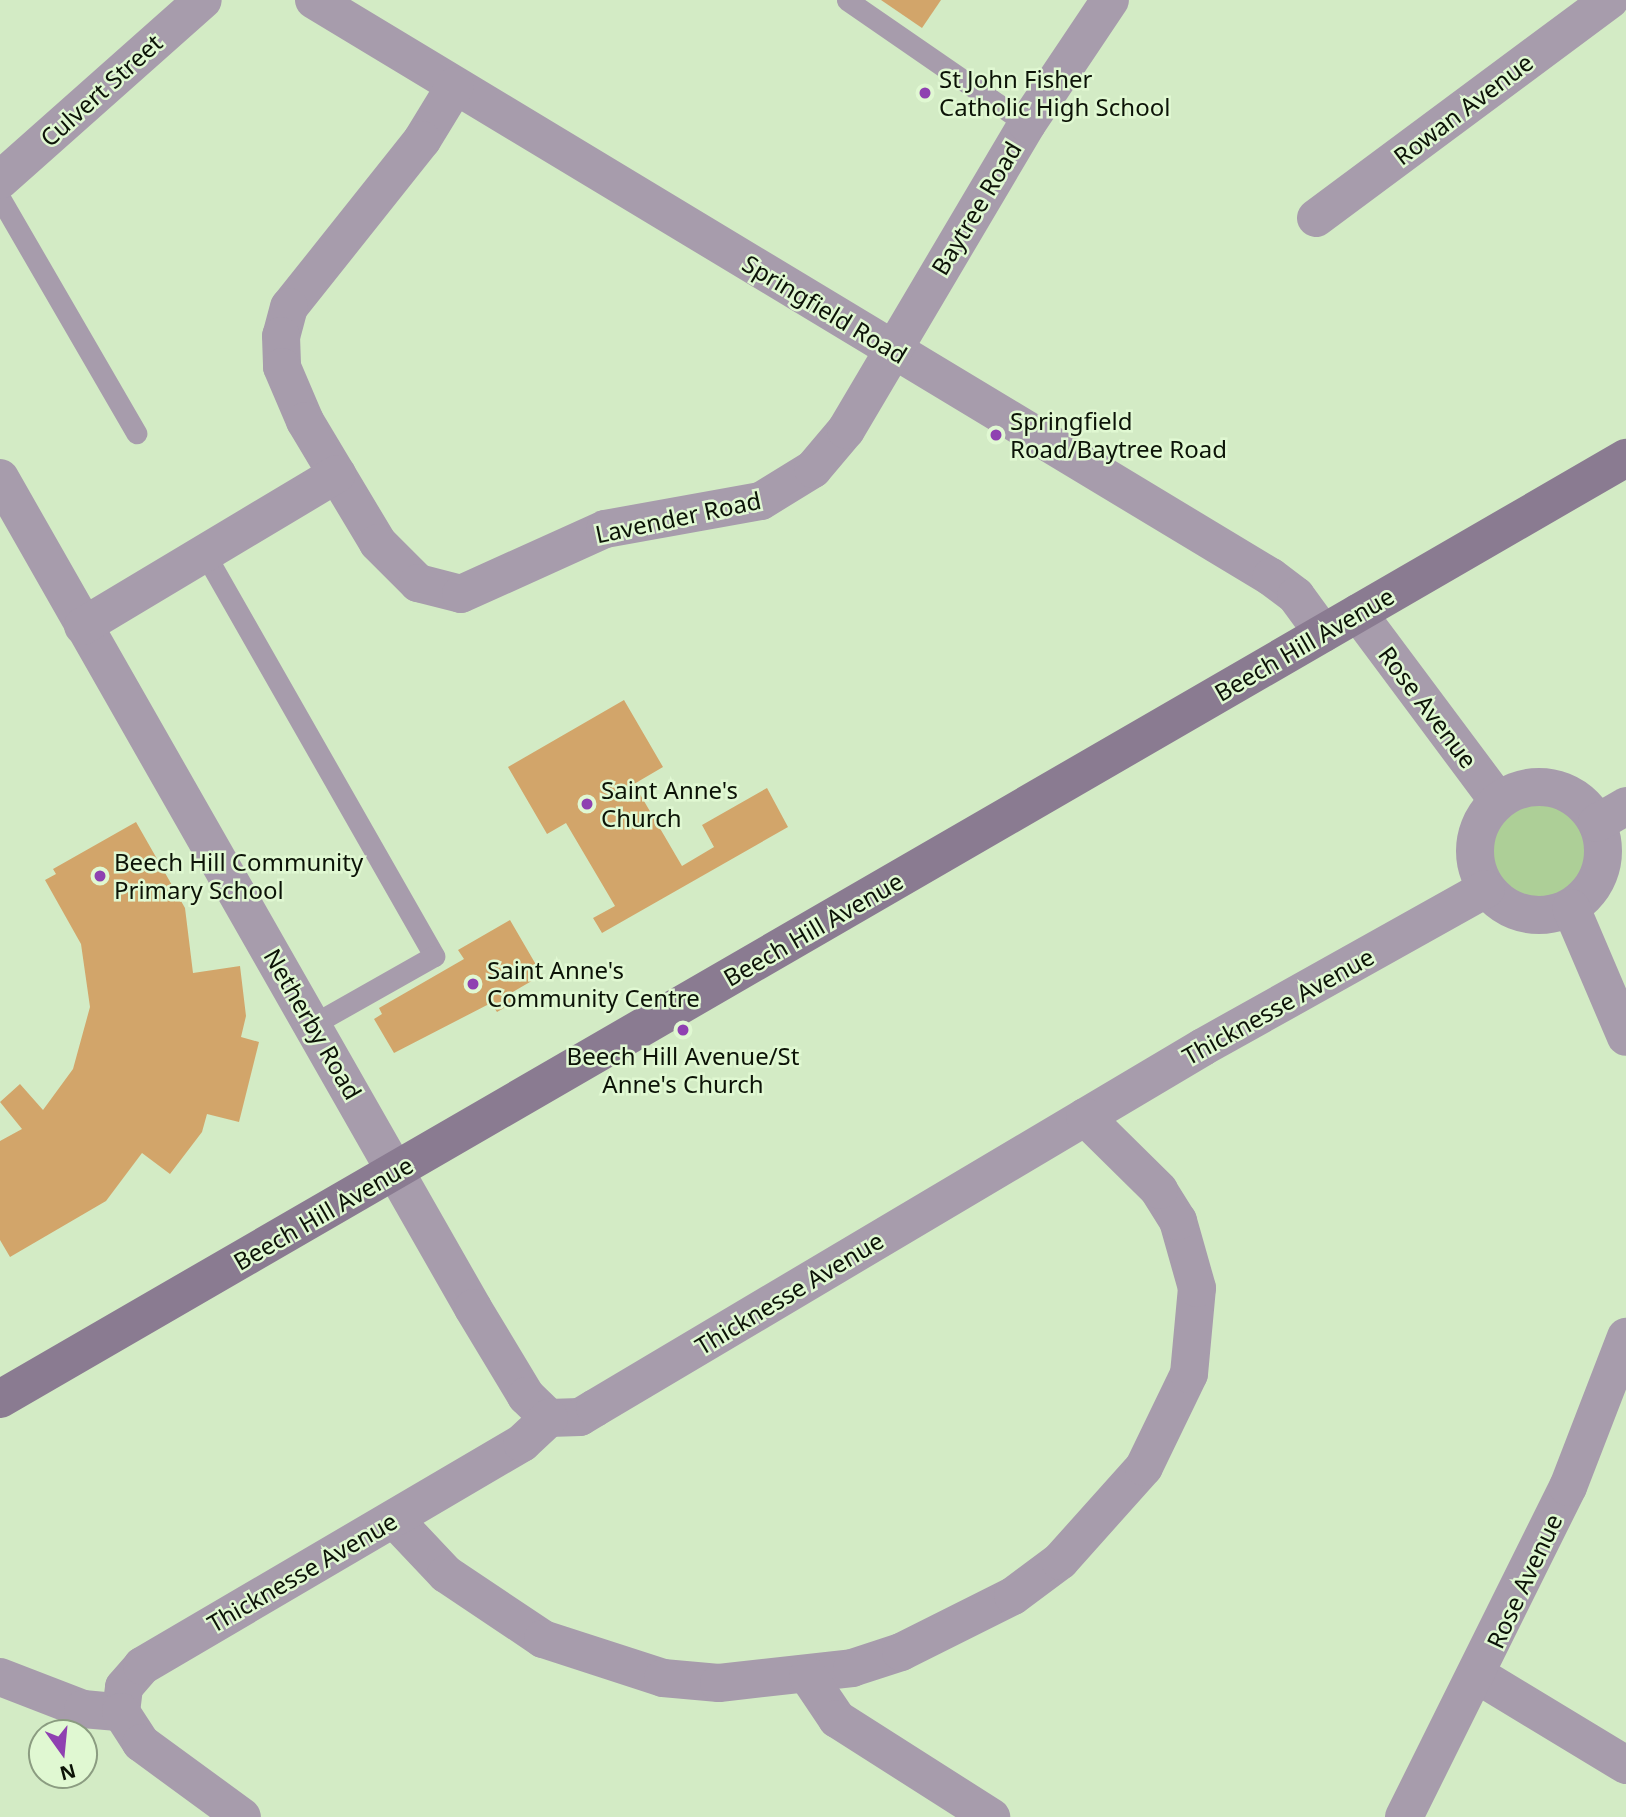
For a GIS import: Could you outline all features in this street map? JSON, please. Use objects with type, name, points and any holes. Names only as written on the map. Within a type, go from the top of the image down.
[{"type":"street","name":"Culvert Street","points":[[0,180],[202,0]]},
{"type":"street","name":"Springfield Road","points":[[314,0],[1271,576],[1296,596],[1323,633]]},
{"type":"street","name":"Baytree Road","points":[[891,349],[1027,124],[1110,0]]},
{"type":"street","name":"Rowan Avenue","points":[[1316,218],[1610,0]]},
{"type":"street","name":"Lavender Road","points":[[455,86],[422,140],[289,307],[282,367],[305,421],[378,543],[406,576],[446,593],[476,591],[605,529],[743,507],[779,493],[830,451],[891,349]]},
{"type":"street","name":"Beech Hill Avenue","points":[[0,1399],[1626,458]]},
{"type":"street","points":[[83,626],[338,474]]},
{"type":"street","name":"Netherby Road","points":[[0,478],[526,1396],[549,1418]]},
{"type":"street","name":"Rose Avenue","points":[[1357,613],[1498,801]]},
{"type":"street","points":[[1528,788],[1548,788],[1612,814],[1598,878],[1571,908],[1532,915],[1486,889],[1475,844],[1498,801],[1528,788]]},
{"type":"street","name":"Thicknesse Avenue","points":[[121,1712],[124,1686],[142,1666],[522,1443],[549,1418],[580,1417],[1085,1117],[1486,889]]},
{"type":"street","points":[[1571,908],[1626,1037]]},
{"type":"street","points":[[394,1519],[446,1574],[543,1639],[663,1678],[719,1683],[808,1676],[901,1652],[1013,1596],[1104,1516],[1174,1416],[1196,1331],[1190,1251],[1159,1190],[1085,1117]]},
{"type":"street","name":"Rose Avenue","points":[[1404,1817],[1479,1676],[1567,1488],[1626,1337]]},
{"type":"street","points":[[808,1676],[837,1720],[991,1817]]},
{"type":"street","points":[[1479,1676],[1626,1765]]},
{"type":"street","points":[[0,1677],[83,1709],[121,1712],[141,1743],[242,1817]]},
{"type":"lane","points":[[847,0],[1027,124]]},
{"type":"lane","points":[[0,198],[136,433]]},
{"type":"lane","points":[[205,554],[434,956],[314,1024]]},
{"type":"green space","points":[[1540,803],[1558,806],[1574,817],[1585,833],[1588,851],[1585,869],[1574,885],[1558,896],[1540,899],[1522,896],[1506,885],[1495,869],[1492,851],[1495,833],[1506,817],[1522,806]]},
{"type":"building","points":[[881,0],[941,0],[922,28]]},
{"type":"building","name":"Saint Anne's Church","points":[[624,700],[663,767],[634,784],[682,866],[714,847],[702,825],[767,788],[788,827],[602,933],[593,918],[615,906],[566,823],[547,834],[508,767]]},
{"type":"building","points":[[136,822],[185,908],[193,973],[240,966],[246,1016],[241,1037],[259,1042],[239,1122],[207,1114],[202,1132],[170,1174],[142,1153],[106,1201],[10,1257],[0,1240],[0,1141],[22,1129],[0,1102],[20,1084],[43,1110],[73,1069],[90,1007],[81,944],[45,880],[56,874],[53,869]]},
{"type":"building","name":"Saint Anne's Community Centre","points":[[510,920],[542,975],[511,993],[516,1001],[497,1012],[491,1003],[394,1053],[374,1019],[382,1014],[379,1008],[464,959],[458,950]]},
{"type":"place","name":"St John Fisher Catholic High School","points":[[925,93]]},
{"type":"place","name":"Springfield Road/Baytree Road","points":[[996,435]]},
{"type":"place","name":"Saint Anne's Church","points":[[587,804]]},
{"type":"place","name":"Beech Hill Community Primary School","points":[[100,876]]},
{"type":"place","name":"Saint Anne's Community Centre","points":[[473,984]]},
{"type":"place","name":"Beech Hill Avenue/St Anne's Church","points":[[683,1030]]}]
